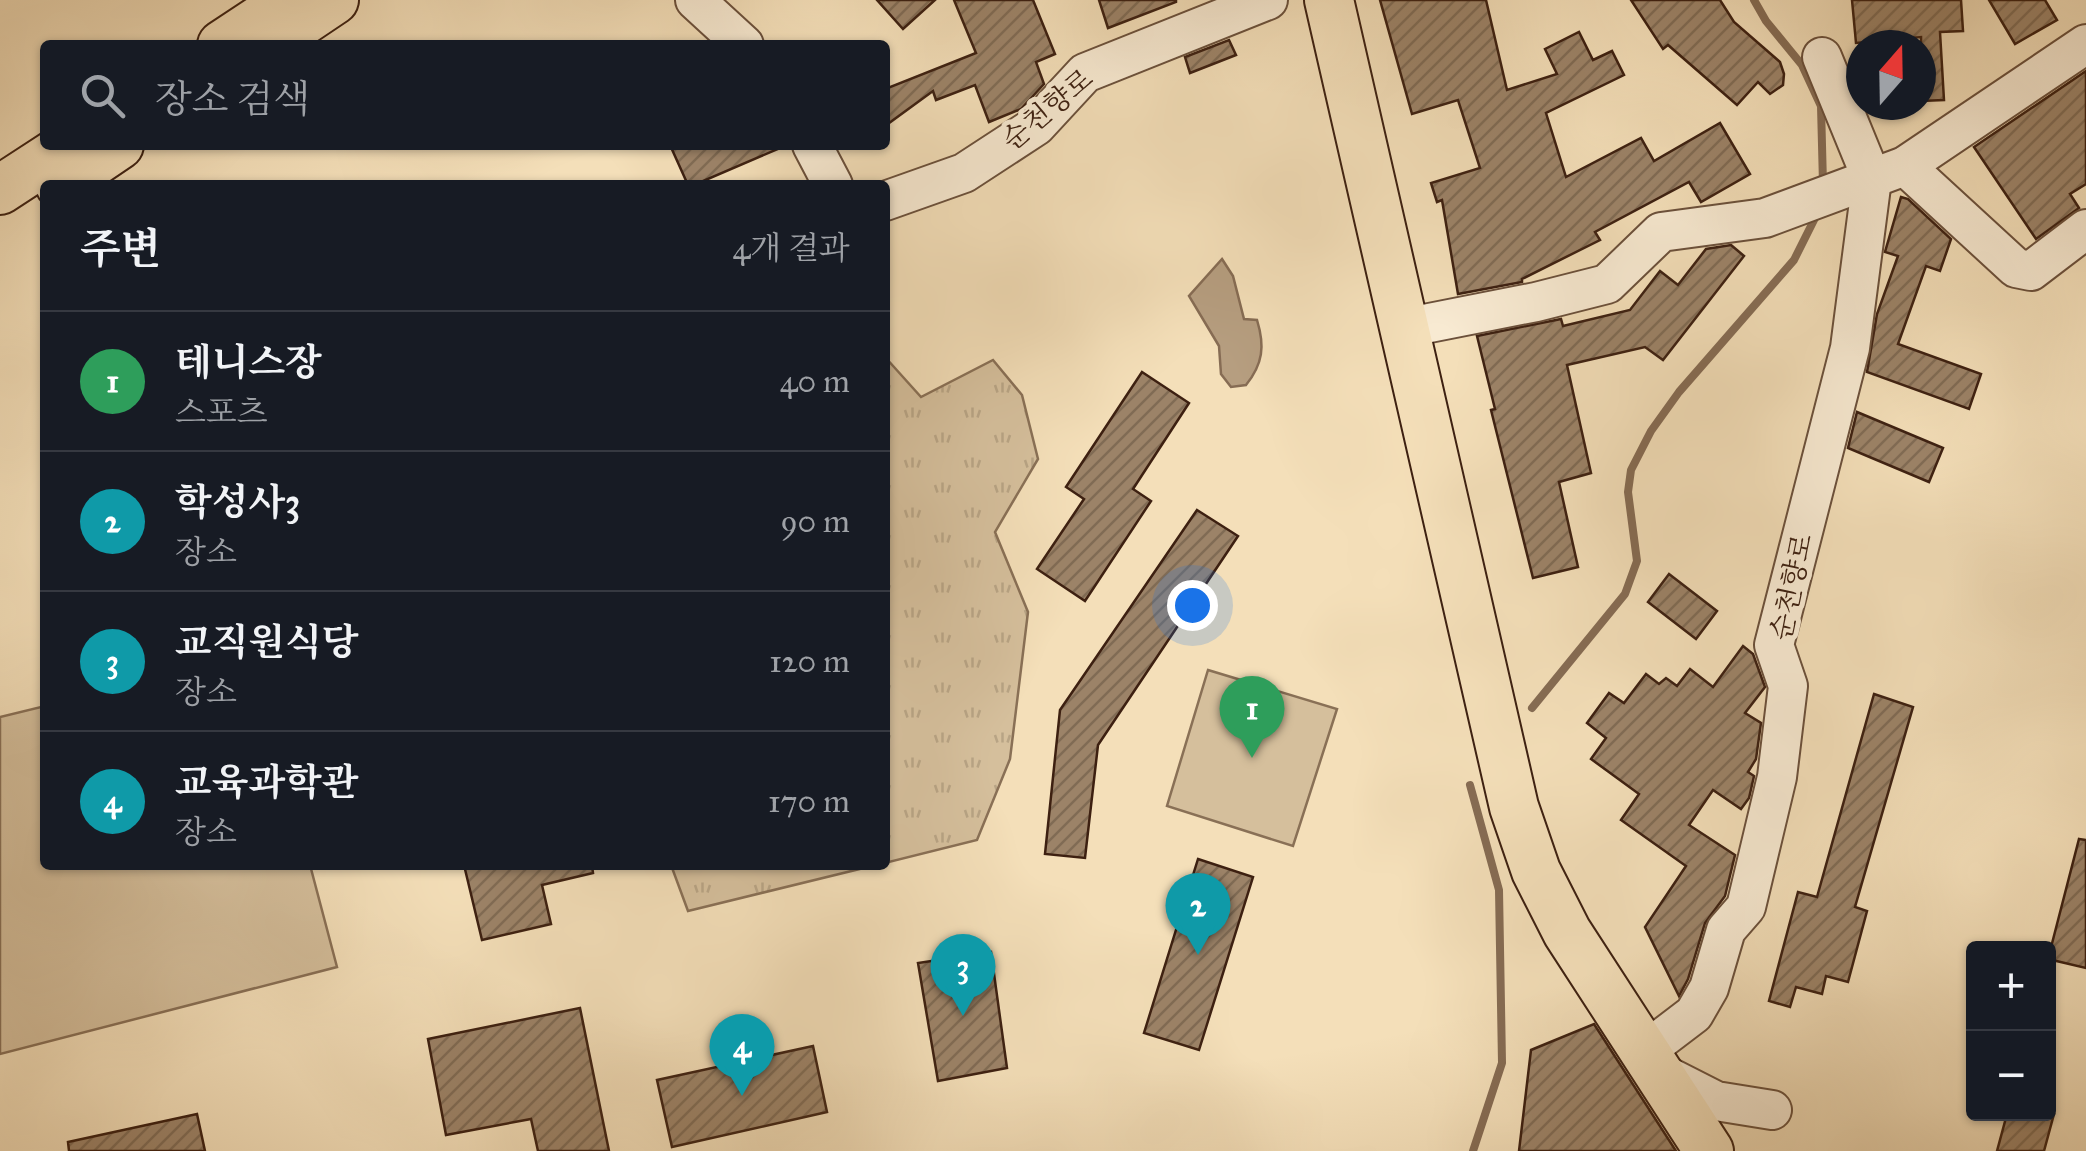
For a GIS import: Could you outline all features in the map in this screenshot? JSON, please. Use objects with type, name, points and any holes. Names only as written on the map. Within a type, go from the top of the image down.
[{"type":"main road","points":[[230,40],[290,0]]},
{"type":"main road","points":[[274,40],[334,0]]},
{"type":"main road","points":[[1328,0],[1514,807],[1536,871],[1567,932],[1709,1151]]},
{"type":"main road","points":[[0,190],[60,150]]},
{"type":"main road","points":[[67,180],[112,150]]},
{"type":"main road","points":[[0,226],[40,198]]},
{"type":"street","points":[[694,0],[738,40]]},
{"type":"street","name":"순천향로","points":[[890,199],[964,173],[1036,126],[1085,73],[1268,0]]},
{"type":"street","points":[[1404,328],[1608,284],[1661,232],[1765,218],[1888,173],[2086,44]]},
{"type":"street","points":[[1822,57],[1888,173],[2016,268],[2031,271],[2086,229]]},
{"type":"street","points":[[815,150],[830,180]]},
{"type":"street","name":"순천향로","points":[[1649,1061],[1694,1014],[1709,988],[1726,930],[1746,907],[1778,777],[1788,686],[1774,645],[1850,348],[1888,173]]},
{"type":"street","points":[[1649,1061],[1716,1101],[1772,1110]]},
{"type":"green space","points":[[993,360],[1022,395],[1038,459],[995,532],[1028,612],[1010,759],[977,840],[890,862],[890,363],[921,397]]},
{"type":"green space","points":[[1208,670],[1337,709],[1293,846],[1167,806]]},
{"type":"green space","points":[[40,707],[40,870],[311,870],[337,967],[0,1054],[0,717]]},
{"type":"green space","points":[[673,870],[856,870],[688,911]]},
{"type":"shaded area","points":[[1222,259],[1233,276],[1244,319],[1257,320],[1261,338],[1261,354],[1252,377],[1246,385],[1231,387],[1221,374],[1219,346],[1189,296]]},
{"type":"building","points":[[877,0],[935,0],[903,29]]},
{"type":"building","points":[[954,0],[1033,0],[1055,54],[1036,62],[1044,84],[1021,109],[989,122],[975,85],[936,100],[933,91],[890,122],[890,87],[976,53]]},
{"type":"building","points":[[1099,0],[1176,0],[1176,2],[1108,28]]},
{"type":"building","points":[[1380,0],[1486,0],[1507,90],[1557,74],[1545,49],[1579,32],[1593,60],[1612,51],[1624,75],[1546,113],[1566,177],[1641,138],[1654,161],[1720,123],[1750,174],[1701,202],[1689,182],[1595,232],[1600,240],[1522,282],[1458,294],[1442,200],[1437,202],[1431,183],[1480,168],[1458,100],[1412,114]]},
{"type":"building","points":[[1631,0],[1720,0],[1734,22],[1780,62],[1783,85],[1770,94],[1758,82],[1737,105],[1668,45],[1663,49]]},
{"type":"building","points":[[1852,0],[1961,0],[1963,31],[1940,32],[1944,100],[1936,100],[1936,30],[1855,30]]},
{"type":"building","points":[[1989,0],[2045,0],[2057,20],[2015,44]]},
{"type":"building","points":[[1229,40],[1236,55],[1190,73],[1185,57]]},
{"type":"building","points":[[2086,71],[2086,184],[2070,194],[2079,208],[2036,239],[1974,147]]},
{"type":"building","points":[[672,150],[775,150],[706,180],[686,180]]},
{"type":"building","points":[[1901,197],[1951,239],[1940,271],[1926,266],[1898,344],[1981,374],[1969,409],[1867,372],[1877,314],[1898,256],[1885,252]]},
{"type":"building","points":[[1731,245],[1744,256],[1663,360],[1645,347],[1567,365],[1591,473],[1559,482],[1578,567],[1533,578],[1491,410],[1495,409],[1477,336],[1561,319],[1563,326],[1630,310],[1660,271],[1678,285],[1706,249]]},
{"type":"building","points":[[1142,372],[1189,403],[1133,489],[1151,501],[1085,601],[1037,569],[1084,499],[1066,487]]},
{"type":"building","points":[[1857,412],[1943,448],[1929,482],[1848,448]]},
{"type":"building","points":[[1197,510],[1238,536],[1098,745],[1085,858],[1045,854],[1060,710]]},
{"type":"building","points":[[1669,574],[1717,611],[1696,639],[1648,602]]},
{"type":"building","points":[[1743,646],[1753,654],[1765,687],[1745,713],[1761,723],[1756,759],[1748,772],[1754,776],[1749,798],[1741,809],[1713,790],[1689,825],[1735,855],[1725,896],[1705,923],[1679,996],[1645,927],[1686,866],[1621,820],[1639,794],[1591,759],[1606,738],[1587,723],[1609,693],[1624,703],[1646,674],[1659,684],[1666,678],[1677,686],[1690,669],[1713,687]]},
{"type":"building","points":[[1874,694],[1913,707],[1855,907],[1867,911],[1848,982],[1826,976],[1822,994],[1796,987],[1790,1007],[1769,1001],[1798,892],[1817,897]]},
{"type":"building","points":[[2079,839],[2086,840],[2086,968],[2056,961],[2056,941],[2053,941]]},
{"type":"building","points":[[1198,859],[1253,877],[1199,1050],[1144,1033]]},
{"type":"building","points":[[465,870],[593,870],[542,885],[551,924],[482,940]]},
{"type":"building","points":[[991,952],[1007,1068],[938,1081],[918,963]]},
{"type":"building","points":[[580,1008],[609,1151],[538,1151],[531,1119],[446,1135],[428,1039]]},
{"type":"building","points":[[1594,1024],[1676,1151],[1519,1151],[1531,1050]]},
{"type":"building","points":[[813,1046],[827,1112],[672,1147],[657,1080]]},
{"type":"building","points":[[197,1114],[205,1151],[69,1151],[68,1142]]},
{"type":"building","points":[[2005,1121],[2052,1121],[2044,1151],[1997,1151]]},
{"type":"waterway","points":[[1754,0],[1802,65],[1821,106],[1823,184]]},
{"type":"waterway","points":[[1532,708],[1625,594],[1637,561],[1628,492],[1631,470],[1651,431],[1679,392],[1794,260],[1818,212]]},
{"type":"waterway","points":[[1470,785],[1499,890],[1502,1063],[1473,1151]]},
{"type":"place","name":"테니스장","points":[[1252,758]]},
{"type":"place","name":"학성사3","points":[[1198,955]]},
{"type":"place","name":"교직원식당","points":[[963,1016]]},
{"type":"place","name":"교육과학관","points":[[742,1096]]}]
